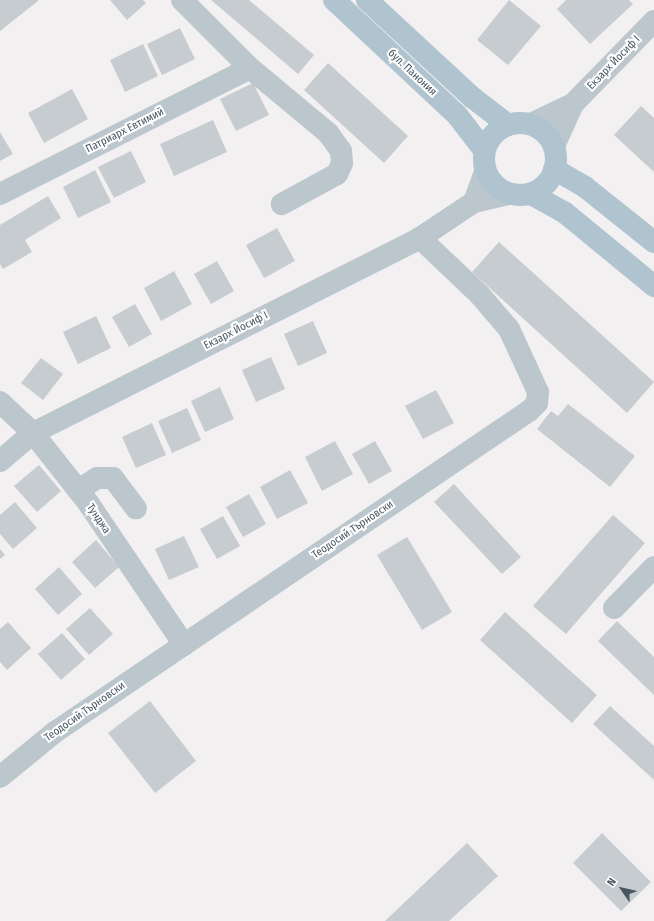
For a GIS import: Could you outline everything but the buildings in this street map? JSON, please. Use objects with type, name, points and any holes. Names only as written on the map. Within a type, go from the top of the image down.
[{"type":"main road","name":"бул. Панония","points":[[334,0],[457,115],[484,150]]},
{"type":"main road","name":"бул. Панония","points":[[367,0],[473,98],[508,125]]},
{"type":"main road","points":[[520,123],[531,124],[541,129],[549,137],[554,146],[556,158],[554,170],[550,180],[531,194],[520,196],[508,194],[498,189],[490,181],[485,171],[483,160],[484,150],[493,135],[508,125],[520,123]]},
{"type":"main road","points":[[554,170],[585,187],[654,242]]},
{"type":"main road","points":[[531,194],[564,212],[654,286]]},
{"type":"street","points":[[182,0],[250,68],[328,133],[342,151],[342,163],[337,174],[282,204]]},
{"type":"street","name":"Екзарх Йосиф I","points":[[554,146],[573,104],[654,21]]},
{"type":"street","name":"Патриарх Евтимий","points":[[0,194],[250,68]]},
{"type":"street","name":"Екзарх Йосиф I","points":[[531,124],[573,104]]},
{"type":"street","points":[[474,202],[485,171]]},
{"type":"street","name":"Екзарх Йосиф I","points":[[0,461],[33,433],[420,238],[474,202],[508,194]]},
{"type":"street","name":"Теодосий Търновски","points":[[0,777],[55,732],[530,411],[536,403],[538,392],[509,329],[480,295],[420,238]]},
{"type":"street","name":"Тунджа","points":[[0,402],[33,433],[78,490],[184,645]]},
{"type":"street","points":[[78,490],[97,478],[113,478],[136,508]]},
{"type":"street","points":[[614,608],[654,567]]}]
